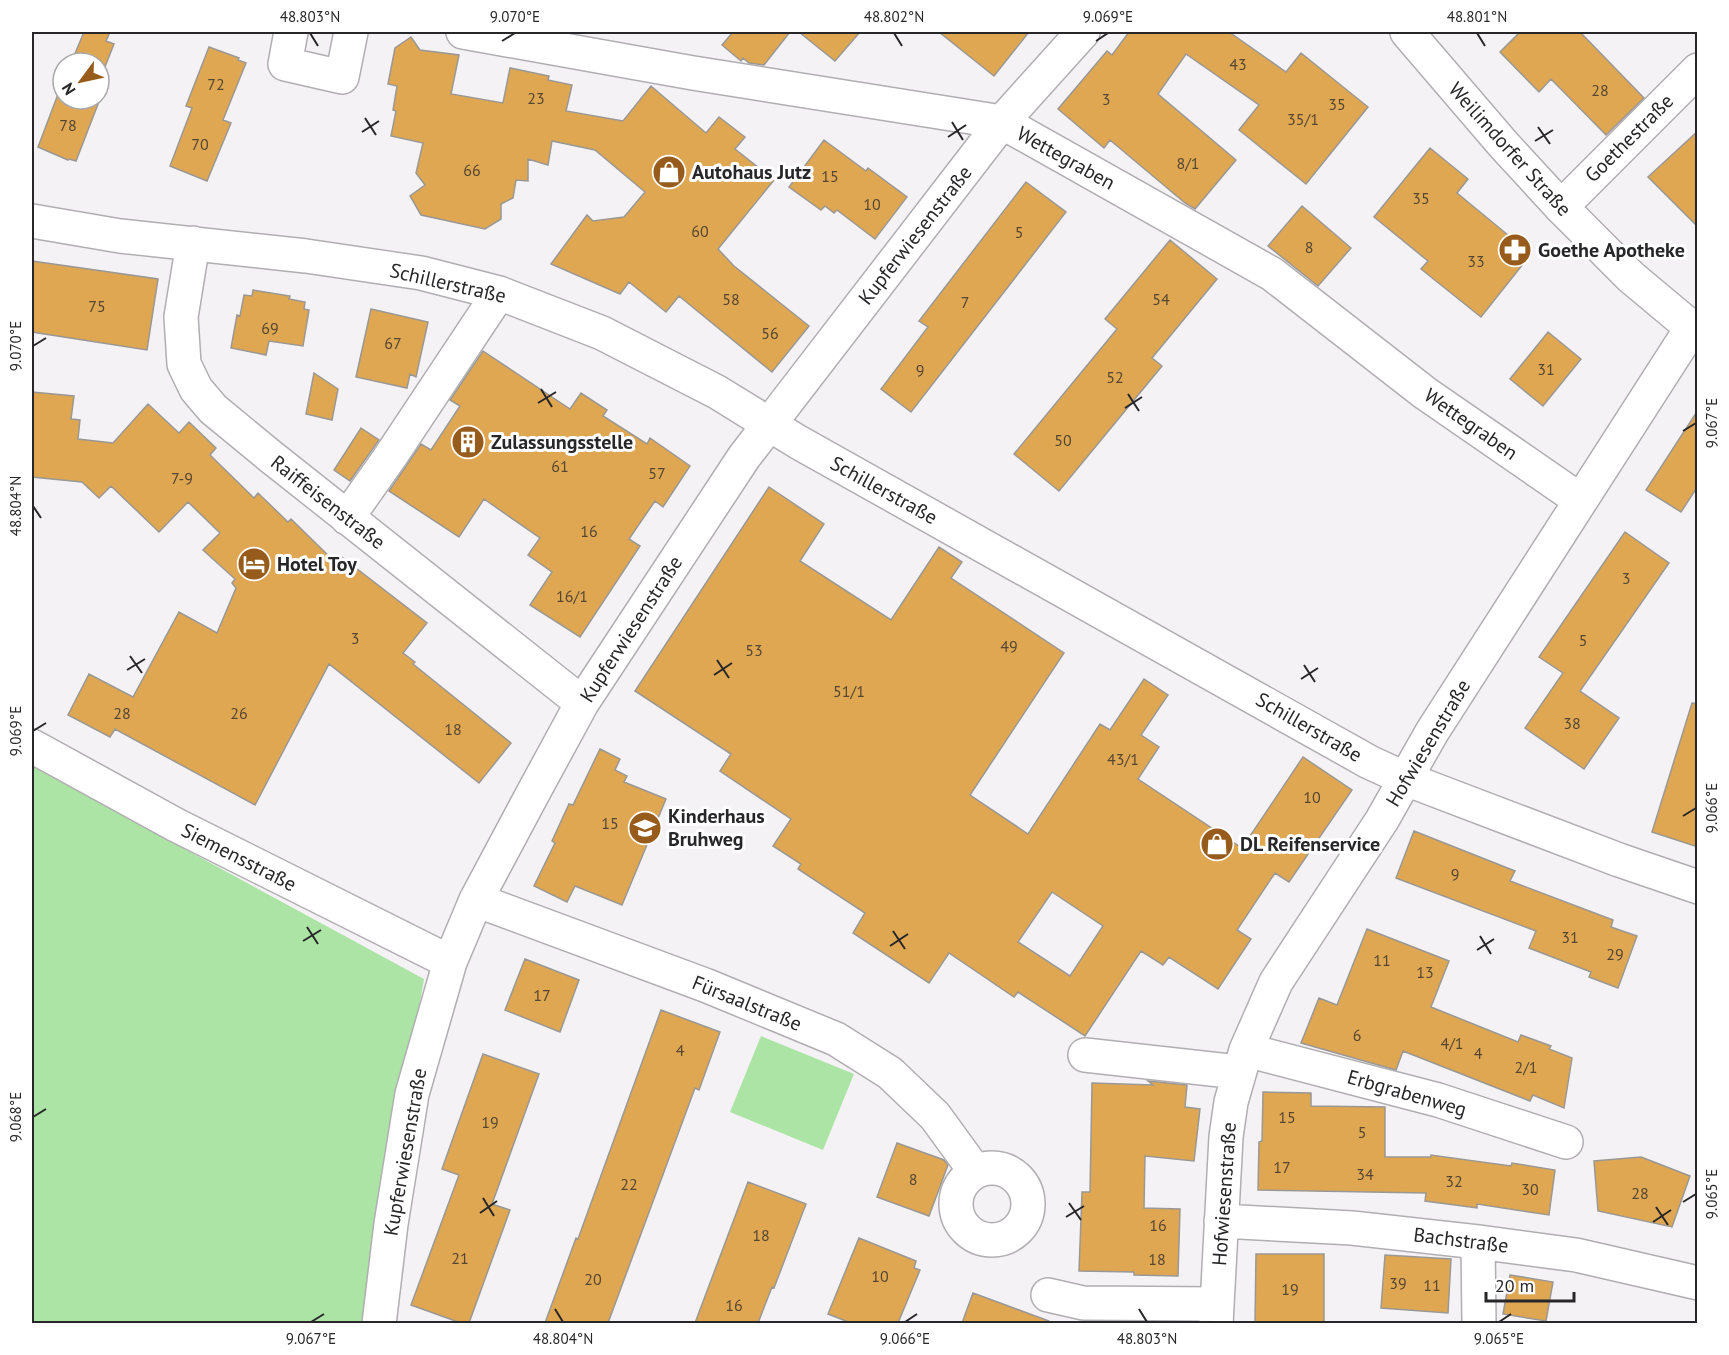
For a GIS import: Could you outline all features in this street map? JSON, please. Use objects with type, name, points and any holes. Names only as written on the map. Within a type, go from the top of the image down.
[{"type":"street","points":[[291,32],[285,64],[342,77],[351,32]]},
{"type":"street","name":"Wettegraben","points":[[463,32],[693,73],[1002,122],[1272,274],[1425,393],[1580,500]]},
{"type":"street","name":"Kupferwiesenstraße","points":[[379,1323],[391,1224],[412,1094],[450,962],[476,900],[582,704],[744,457],[1002,122],[1083,32]]},
{"type":"street","name":"Weilimdorfer Straße","points":[[1407,32],[1495,135],[1561,207],[1631,277],[1694,331]]},
{"type":"street","name":"Goethestraße","points":[[1561,207],[1698,70]]},
{"type":"street","name":"Schillerstraße","points":[[32,221],[120,236],[306,256],[420,273],[500,293],[602,333],[717,392],[769,425],[1369,762],[1406,779],[1619,860],[1698,887]]},
{"type":"street","name":"Raiffeisenstraße","points":[[193,243],[181,317],[184,364],[195,389],[213,409],[582,704]]},
{"type":"street","points":[[347,518],[500,293]]},
{"type":"street","name":"Hofwiesenstraße","points":[[1216,1314],[1226,1137],[1231,1102],[1242,1061],[1276,982],[1580,500],[1694,331]]},
{"type":"street","name":"Siemensstraße","points":[[32,746],[176,825],[450,962]]},
{"type":"street","name":"Fürsaalstraße","points":[[476,900],[705,985],[836,1039],[890,1073],[935,1116],[975,1171]]},
{"type":"street","name":"Erbgrabenweg","points":[[1085,1056],[1242,1061],[1438,1100],[1566,1142]]},
{"type":"street","name":"Bachstraße","points":[[1221,1221],[1352,1228],[1478,1242],[1576,1255],[1698,1283]]},
{"type":"street","points":[[1478,1242],[1479,1323]]},
{"type":"street","points":[[1048,1295],[1083,1303],[1216,1314]]},
{"type":"green space","points":[[32,766],[424,979],[365,1323],[32,1323]]},
{"type":"green space","points":[[761,1036],[854,1074],[823,1150],[730,1112]]},
{"type":"building","points":[[84,32],[110,32],[106,41],[114,44],[111,52],[76,51]]},
{"type":"building","points":[[733,32],[790,32],[764,65],[749,63],[743,58],[741,61],[722,45]]},
{"type":"building","points":[[799,32],[860,32],[835,61]]},
{"type":"building","points":[[939,32],[1029,32],[994,76]]},
{"type":"building","points":[[1129,32],[1229,32],[1286,72],[1301,53],[1368,107],[1306,184],[1239,130],[1259,105],[1186,54],[1158,94],[1236,160],[1195,209],[1110,140],[1104,148],[1058,109],[1107,51],[1112,55]]},
{"type":"building","points":[[1520,32],[1580,32],[1644,98],[1606,135],[1551,79],[1539,92],[1500,52]]},
{"type":"building","points":[[411,37],[420,50],[459,55],[451,94],[503,103],[510,68],[549,76],[548,80],[572,85],[566,111],[623,121],[651,86],[706,133],[719,117],[745,137],[735,149],[774,180],[718,249],[734,266],[809,326],[772,372],[679,296],[666,312],[629,282],[620,294],[551,264],[587,215],[593,221],[624,217],[645,192],[595,150],[552,141],[548,165],[528,159],[528,181],[516,180],[513,198],[501,204],[501,219],[485,229],[421,215],[410,196],[425,185],[416,173],[423,143],[391,136],[396,111],[393,110],[397,86],[388,84],[395,48]]},
{"type":"building","points":[[209,47],[239,58],[238,60],[246,63],[223,120],[231,123],[207,181],[170,166],[192,108],[186,106]]},
{"type":"building","points":[[52,111],[95,111],[76,161],[68,160],[38,147]]},
{"type":"building","points":[[1698,131],[1698,227],[1648,177]]},
{"type":"building","points":[[824,140],[866,171],[868,168],[907,197],[875,239],[837,210],[834,213],[825,206],[821,210],[789,187]]},
{"type":"building","points":[[1430,148],[1468,179],[1457,193],[1531,254],[1481,317],[1421,269],[1428,261],[1374,217]]},
{"type":"building","points":[[1026,182],[1066,212],[911,412],[881,389],[928,327],[919,321]]},
{"type":"building","points":[[1302,206],[1351,248],[1318,286],[1268,246]]},
{"type":"building","points":[[1170,240],[1217,279],[1152,358],[1162,366],[1059,491],[1014,454],[1117,329],[1105,319]]},
{"type":"building","points":[[32,261],[158,279],[147,350],[32,332]]},
{"type":"building","points":[[253,290],[290,296],[289,299],[305,302],[304,309],[309,310],[303,346],[269,341],[266,355],[231,348],[237,315],[240,316],[244,295],[252,296]]},
{"type":"building","points":[[371,309],[428,322],[416,377],[410,374],[407,388],[356,377]]},
{"type":"building","points":[[1548,332],[1581,359],[1543,406],[1510,379]]},
{"type":"building","points":[[483,351],[570,409],[581,393],[607,410],[603,416],[647,444],[650,438],[690,466],[663,507],[655,501],[629,539],[640,546],[580,637],[530,605],[552,572],[528,555],[540,538],[484,499],[459,537],[389,491],[421,444],[431,450],[460,406],[450,400]]},
{"type":"building","points":[[314,373],[338,389],[332,420],[306,414]]},
{"type":"building","points":[[32,392],[74,396],[71,419],[80,420],[78,439],[113,443],[148,404],[179,433],[189,422],[216,448],[210,455],[254,498],[258,493],[288,522],[291,519],[334,561],[339,555],[427,623],[403,653],[415,662],[413,664],[511,743],[479,783],[329,664],[255,805],[115,729],[110,737],[68,715],[89,674],[133,697],[179,612],[217,633],[236,588],[232,583],[235,579],[203,550],[220,533],[188,502],[159,532],[111,486],[99,498],[82,482],[32,477]]},
{"type":"building","points":[[1698,410],[1698,486],[1681,512],[1646,490]]},
{"type":"building","points":[[361,428],[379,440],[350,481],[334,470]]},
{"type":"building","points":[[769,487],[824,524],[800,561],[891,620],[939,547],[962,562],[951,578],[1064,653],[970,795],[1028,834],[1100,724],[1110,730],[1144,679],[1168,695],[1141,735],[1159,747],[1138,779],[1242,848],[1303,757],[1352,790],[1289,882],[1275,873],[1237,930],[1251,939],[1218,989],[1169,957],[1163,965],[1141,951],[1085,1036],[1018,992],[1014,997],[949,953],[929,983],[853,933],[865,913],[798,869],[801,864],[773,846],[791,819],[720,771],[731,754],[635,691]],"holes":[[[1052,892],[1103,926],[1070,976],[1018,942]]]},
{"type":"building","points":[[1625,532],[1669,563],[1580,691],[1619,718],[1584,769],[1525,728],[1563,673],[1539,657]]},
{"type":"building","points":[[1692,703],[1698,704],[1698,847],[1652,832]]},
{"type":"building","points":[[600,749],[620,759],[615,770],[627,776],[624,782],[666,799],[622,905],[575,886],[567,902],[534,886],[555,843],[552,841],[569,804],[573,805]]},
{"type":"building","points":[[1414,831],[1515,871],[1510,881],[1613,920],[1611,927],[1637,936],[1618,988],[1589,977],[1591,972],[1529,948],[1536,931],[1396,878]]},
{"type":"building","points":[[1367,929],[1449,961],[1431,1007],[1518,1042],[1521,1035],[1551,1046],[1549,1049],[1572,1058],[1564,1108],[1533,1095],[1530,1101],[1403,1051],[1396,1070],[1301,1043],[1319,998],[1337,1005]]},
{"type":"building","points":[[525,959],[579,980],[560,1032],[505,1010]]},
{"type":"building","points":[[661,1010],[720,1032],[699,1090],[695,1088],[608,1323],[545,1323],[576,1238],[578,1239]]},
{"type":"building","points":[[483,1054],[539,1074],[492,1204],[510,1210],[469,1323],[461,1323],[411,1305],[459,1175],[442,1169]]},
{"type":"building","points":[[1148,1081],[1187,1085],[1185,1107],[1200,1109],[1194,1161],[1145,1156],[1144,1208],[1180,1209],[1178,1276],[1079,1271],[1082,1192],[1090,1192],[1092,1083],[1153,1085]]},
{"type":"building","points":[[1263,1092],[1311,1093],[1311,1106],[1385,1107],[1385,1157],[1431,1157],[1431,1155],[1555,1170],[1549,1215],[1477,1204],[1477,1208],[1425,1201],[1426,1193],[1258,1190]]},
{"type":"building","points":[[897,1143],[944,1160],[948,1165],[929,1216],[877,1197]]},
{"type":"building","points":[[1641,1157],[1690,1176],[1672,1227],[1598,1211],[1594,1161]]},
{"type":"building","points":[[748,1182],[806,1204],[758,1323],[695,1323]]},
{"type":"building","points":[[859,1238],[916,1261],[914,1268],[920,1270],[898,1323],[851,1323],[828,1314]]},
{"type":"building","points":[[1256,1254],[1324,1254],[1324,1323],[1255,1323]]},
{"type":"building","points":[[1385,1255],[1451,1259],[1448,1313],[1381,1308]]},
{"type":"building","points":[[1510,1275],[1553,1282],[1546,1321],[1503,1314]]},
{"type":"building","points":[[973,1293],[1049,1321],[1049,1323],[962,1323]]},
{"type":"place","name":"Autohaus Jutz","points":[[669,172]]},
{"type":"place","name":"Goethe Apotheke","points":[[1515,250]]},
{"type":"place","name":"Zulassungsstelle","points":[[468,442]]},
{"type":"place","name":"Hotel Toy","points":[[254,564]]},
{"type":"place","name":"Kinderhaus Bruhweg","points":[[645,828]]},
{"type":"place","name":"DL Reifenservice","points":[[1217,844]]}]
